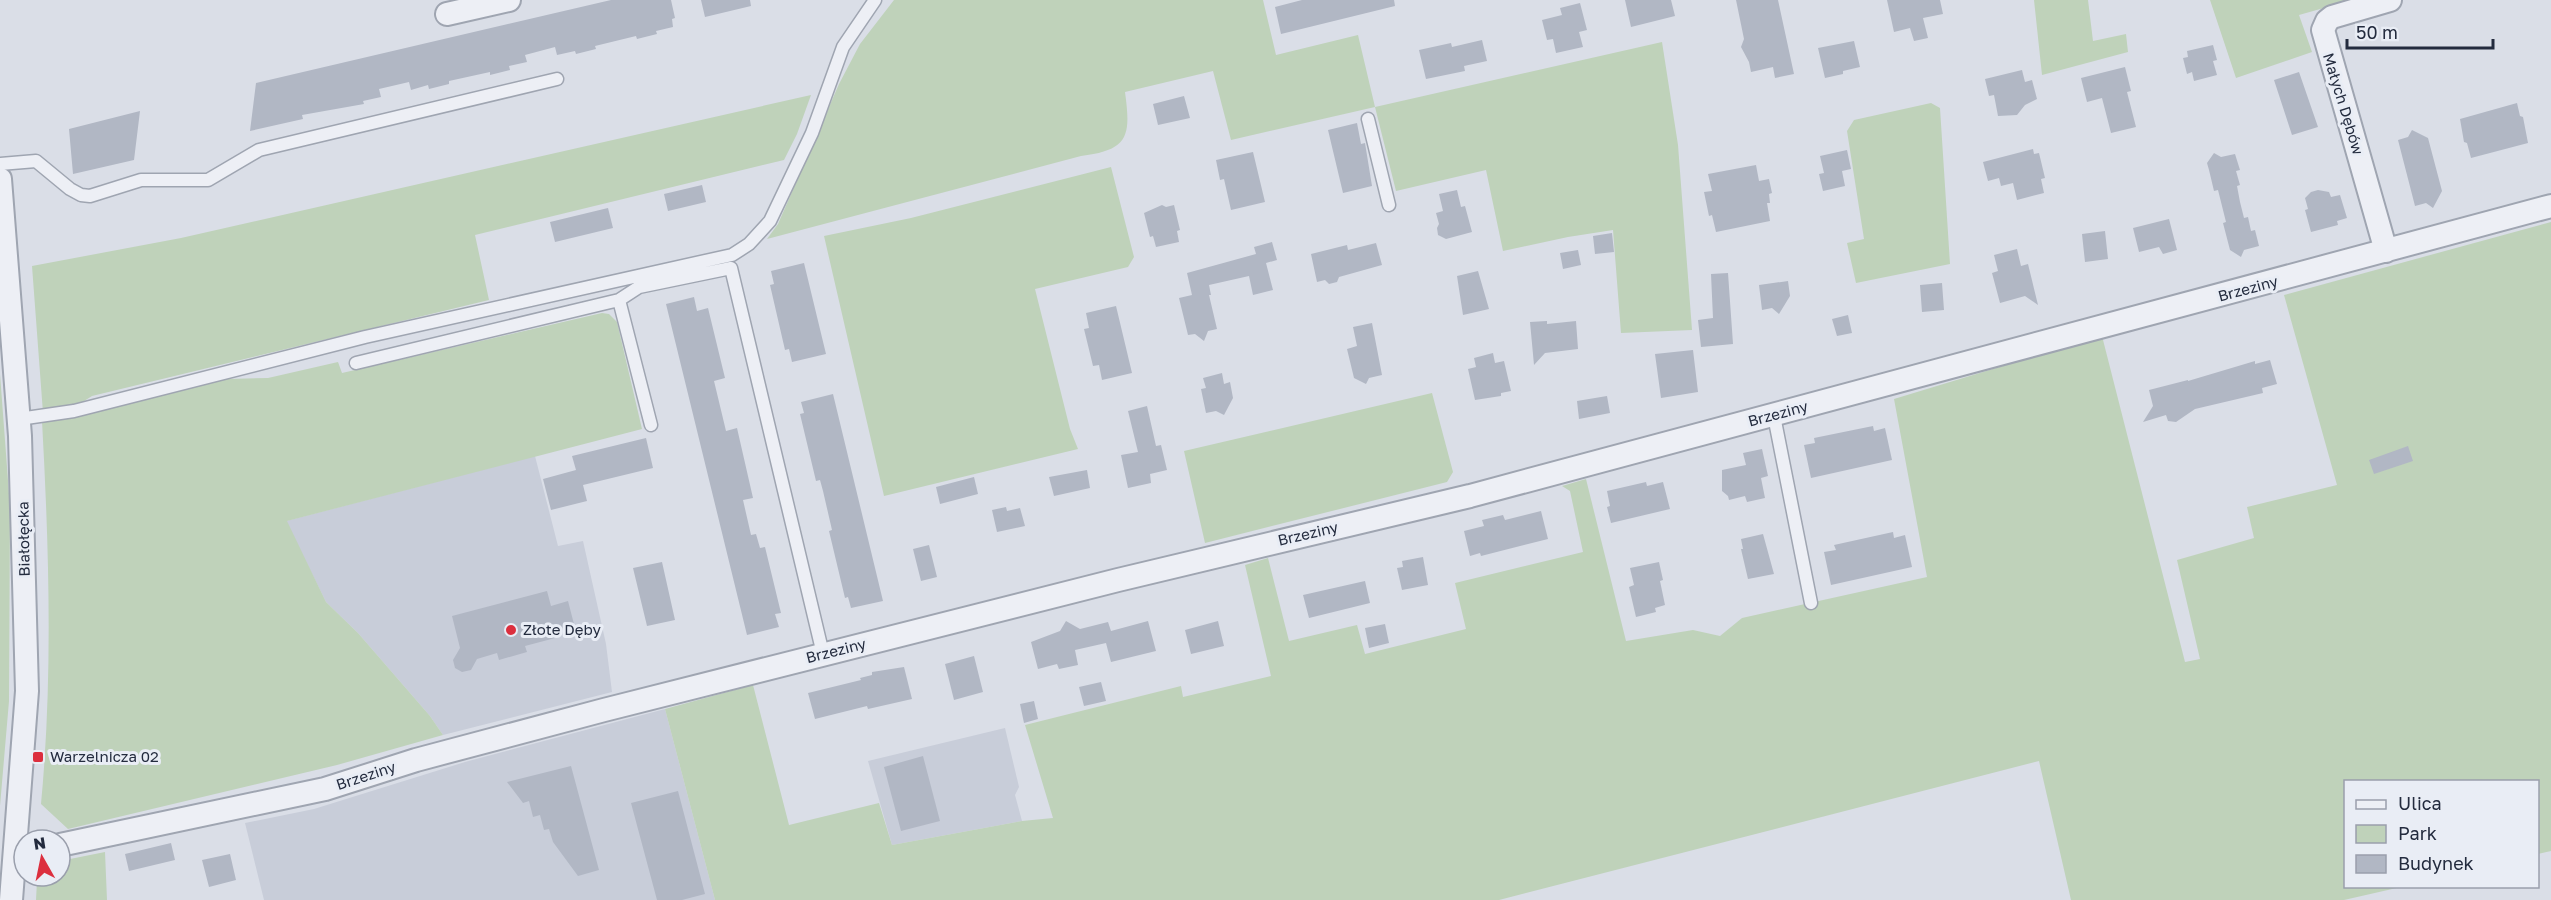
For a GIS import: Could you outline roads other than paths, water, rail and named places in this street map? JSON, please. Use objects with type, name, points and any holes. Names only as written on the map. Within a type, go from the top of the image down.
[{"type":"street","points":[[447,14],[509,0]]},
{"type":"street","name":"Małych Dębów","points":[[2386,251],[2323,30],[2327,21],[2332,17],[2390,0]]},
{"type":"street","name":"Białołęcka","points":[[0,179],[19,419],[23,505],[27,691],[21,828]]},
{"type":"street","name":"Brzeziny","points":[[72,842],[325,789],[416,760],[823,654],[1118,580],[1482,493],[2551,206]]},
{"type":"lane","points":[[19,419],[74,411],[365,337],[732,255],[749,244],[770,221],[812,133],[843,47],[875,0]]},
{"type":"lane","points":[[0,164],[36,161],[70,189],[90,196],[141,180],[208,180],[259,150],[557,79]]},
{"type":"lane","points":[[1368,119],[1389,205]]},
{"type":"lane","points":[[356,363],[619,300],[639,287],[731,268],[823,654]]},
{"type":"lane","points":[[619,300],[651,425]]},
{"type":"lane","points":[[1774,416],[1811,603]]},
{"type":"place","name":"Złote Dęby","points":[[511,630]]},
{"type":"place","name":"Warzelnicza 02","points":[[38,757]]}]
